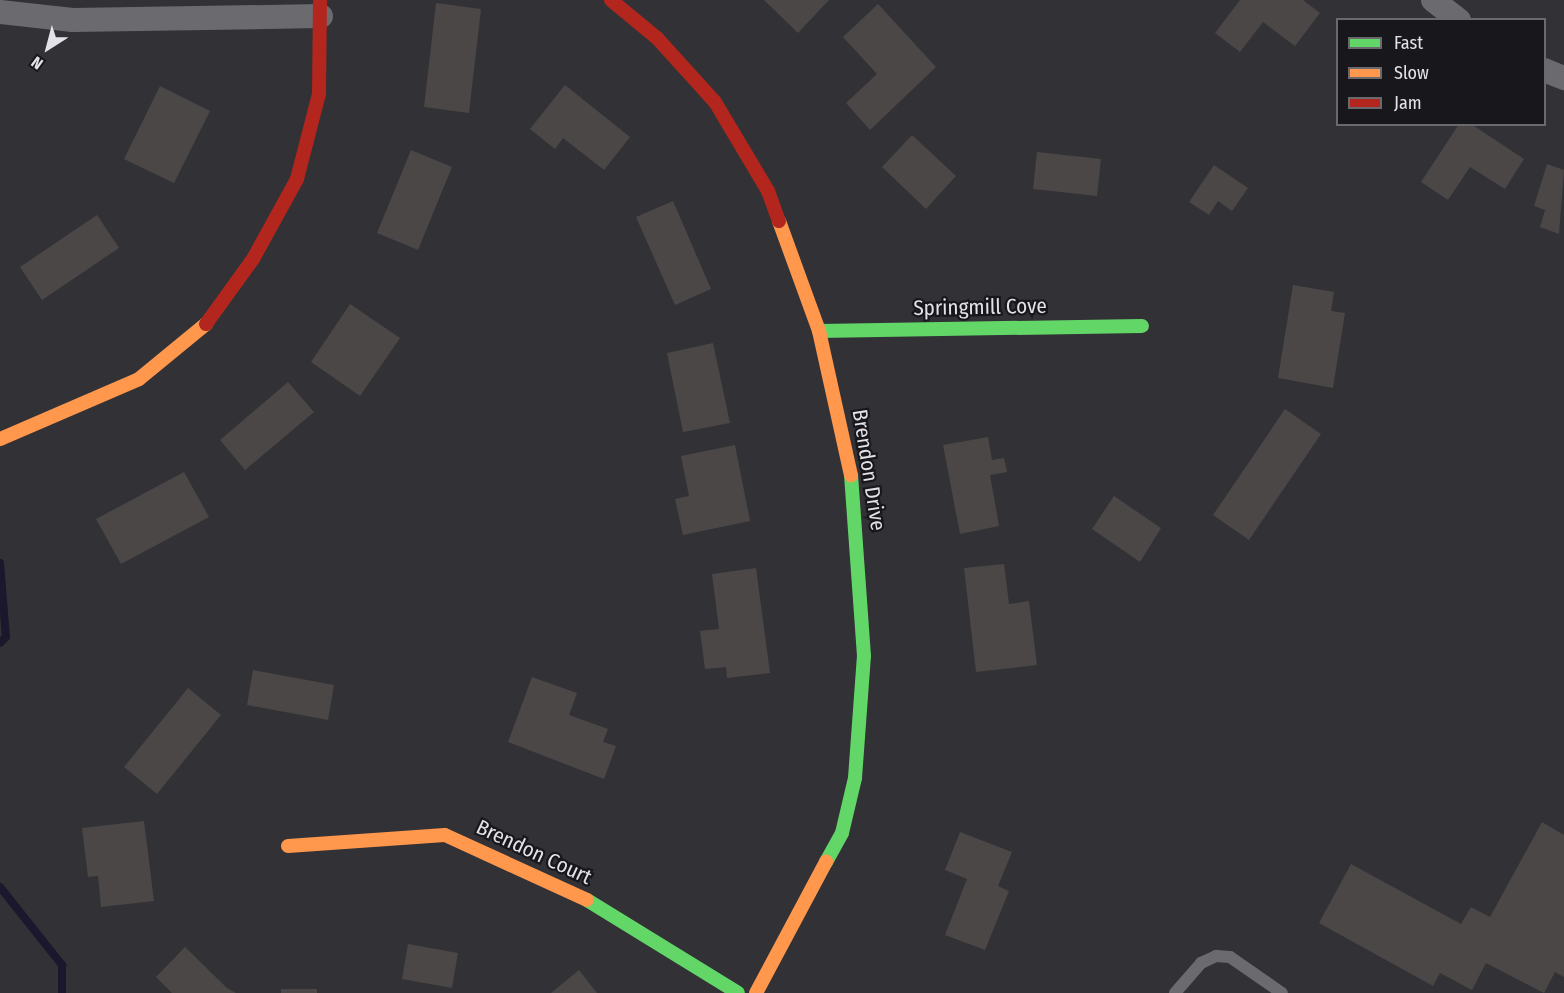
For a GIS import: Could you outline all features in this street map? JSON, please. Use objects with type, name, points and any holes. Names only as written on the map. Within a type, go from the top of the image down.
[{"type":"street","name":"Brendon Drive","points":[[611,0],[657,38],[716,102],[768,191],[819,331],[846,435],[858,537],[864,656],[855,778],[842,833],[756,993]]},
{"type":"street","points":[[1433,0],[1456,18]]},
{"type":"street","points":[[0,12],[73,20],[321,8],[319,94],[297,179],[253,259],[203,328],[139,379],[0,439]]},
{"type":"street","points":[[1546,70],[1564,78]]},
{"type":"street","name":"Springmill Cove","points":[[819,331],[1142,326]]},
{"type":"street","name":"Brendon Court","points":[[288,846],[445,835],[526,869],[624,919],[738,993]]},
{"type":"lane","points":[[1175,993],[1201,963],[1216,956],[1230,957],[1282,993]]},
{"type":"building","points":[[764,0],[829,0],[798,33]]},
{"type":"building","points":[[1240,0],[1303,0],[1320,13],[1295,46],[1263,22],[1240,52],[1215,33]]},
{"type":"building","points":[[436,3],[481,9],[469,113],[424,107]]},
{"type":"building","points":[[878,4],[936,67],[870,130],[846,103],[877,74],[843,37]]},
{"type":"building","points":[[565,85],[630,137],[604,170],[563,138],[555,149],[530,129]]},
{"type":"building","points":[[160,86],[210,111],[174,183],[124,159]]},
{"type":"building","points":[[1458,126],[1474,126],[1524,159],[1505,189],[1470,167],[1448,200],[1421,182]]},
{"type":"building","points":[[912,135],[956,176],[926,209],[882,167]]},
{"type":"building","points":[[411,150],[452,167],[418,250],[377,233]]},
{"type":"building","points":[[1037,152],[1101,159],[1097,196],[1033,189]]},
{"type":"building","points":[[1547,164],[1564,170],[1559,234],[1540,227],[1545,210],[1534,206]]},
{"type":"building","points":[[1214,165],[1248,188],[1232,211],[1218,201],[1209,215],[1189,202]]},
{"type":"building","points":[[673,201],[711,289],[675,305],[636,217]]},
{"type":"building","points":[[97,215],[119,248],[42,300],[20,267]]},
{"type":"building","points":[[1293,285],[1334,292],[1331,311],[1345,313],[1333,388],[1278,378]]},
{"type":"building","points":[[350,304],[400,338],[360,396],[311,362]]},
{"type":"building","points":[[713,343],[730,423],[683,432],[667,353]]},
{"type":"building","points":[[288,382],[314,412],[245,470],[220,440]]},
{"type":"building","points":[[1285,409],[1321,434],[1249,540],[1213,515]]},
{"type":"building","points":[[988,437],[992,460],[1004,458],[1007,472],[990,475],[999,526],[960,534],[943,445]]},
{"type":"building","points":[[735,445],[750,521],[683,535],[675,499],[689,496],[681,456]]},
{"type":"building","points":[[184,472],[209,517],[121,564],[96,519]]},
{"type":"building","points":[[1114,496],[1161,528],[1140,562],[1092,529]]},
{"type":"building","points":[[1004,564],[1009,604],[1029,601],[1037,665],[976,672],[964,568]]},
{"type":"building","points":[[756,568],[770,673],[727,678],[726,667],[705,669],[700,631],[719,629],[712,574]]},
{"type":"building","points":[[253,670],[334,685],[328,720],[247,705]]},
{"type":"building","points":[[532,677],[577,693],[569,715],[608,729],[603,742],[616,746],[604,779],[508,742]]},
{"type":"building","points":[[188,688],[221,715],[157,794],[124,767]]},
{"type":"building","points":[[144,821],[154,901],[101,907],[98,876],[88,877],[82,828]]},
{"type":"building","points":[[1542,822],[1564,835],[1564,977],[1555,972],[1544,993],[1486,963],[1472,990],[1440,973],[1433,986],[1319,923],[1351,864],[1461,924],[1471,907],[1490,917]]},
{"type":"building","points":[[960,832],[1012,852],[998,886],[1009,891],[985,950],[945,935],[967,879],[945,870]]},
{"type":"building","points":[[408,944],[458,953],[452,988],[402,979]]},
{"type":"building","points":[[185,947],[227,988],[236,993],[172,993],[156,977]]},
{"type":"building","points":[[579,970],[597,993],[551,993]]},
{"type":"building","points":[[281,989],[317,989],[317,993],[281,993]]},
{"type":"waterway","points":[[0,563],[6,637],[0,643]]},
{"type":"waterway","points":[[0,887],[62,965],[62,993]]},
{"type":"traffic: fast","points":[[819,331],[1142,326]]},
{"type":"traffic: fast","points":[[826,862],[842,833],[855,778],[864,656],[851,475]]},
{"type":"traffic: fast","points":[[587,900],[738,993]]},
{"type":"traffic: slow","points":[[779,221],[819,331],[851,475]]},
{"type":"traffic: slow","points":[[0,439],[139,379],[206,324]]},
{"type":"traffic: slow","points":[[288,846],[445,835],[587,900]]},
{"type":"traffic: slow","points":[[756,993],[826,862]]},
{"type":"traffic: jam","points":[[206,324],[253,259],[297,179],[319,94],[320,0]]},
{"type":"traffic: jam","points":[[611,0],[657,38],[715,102],[768,191],[779,221]]}]
